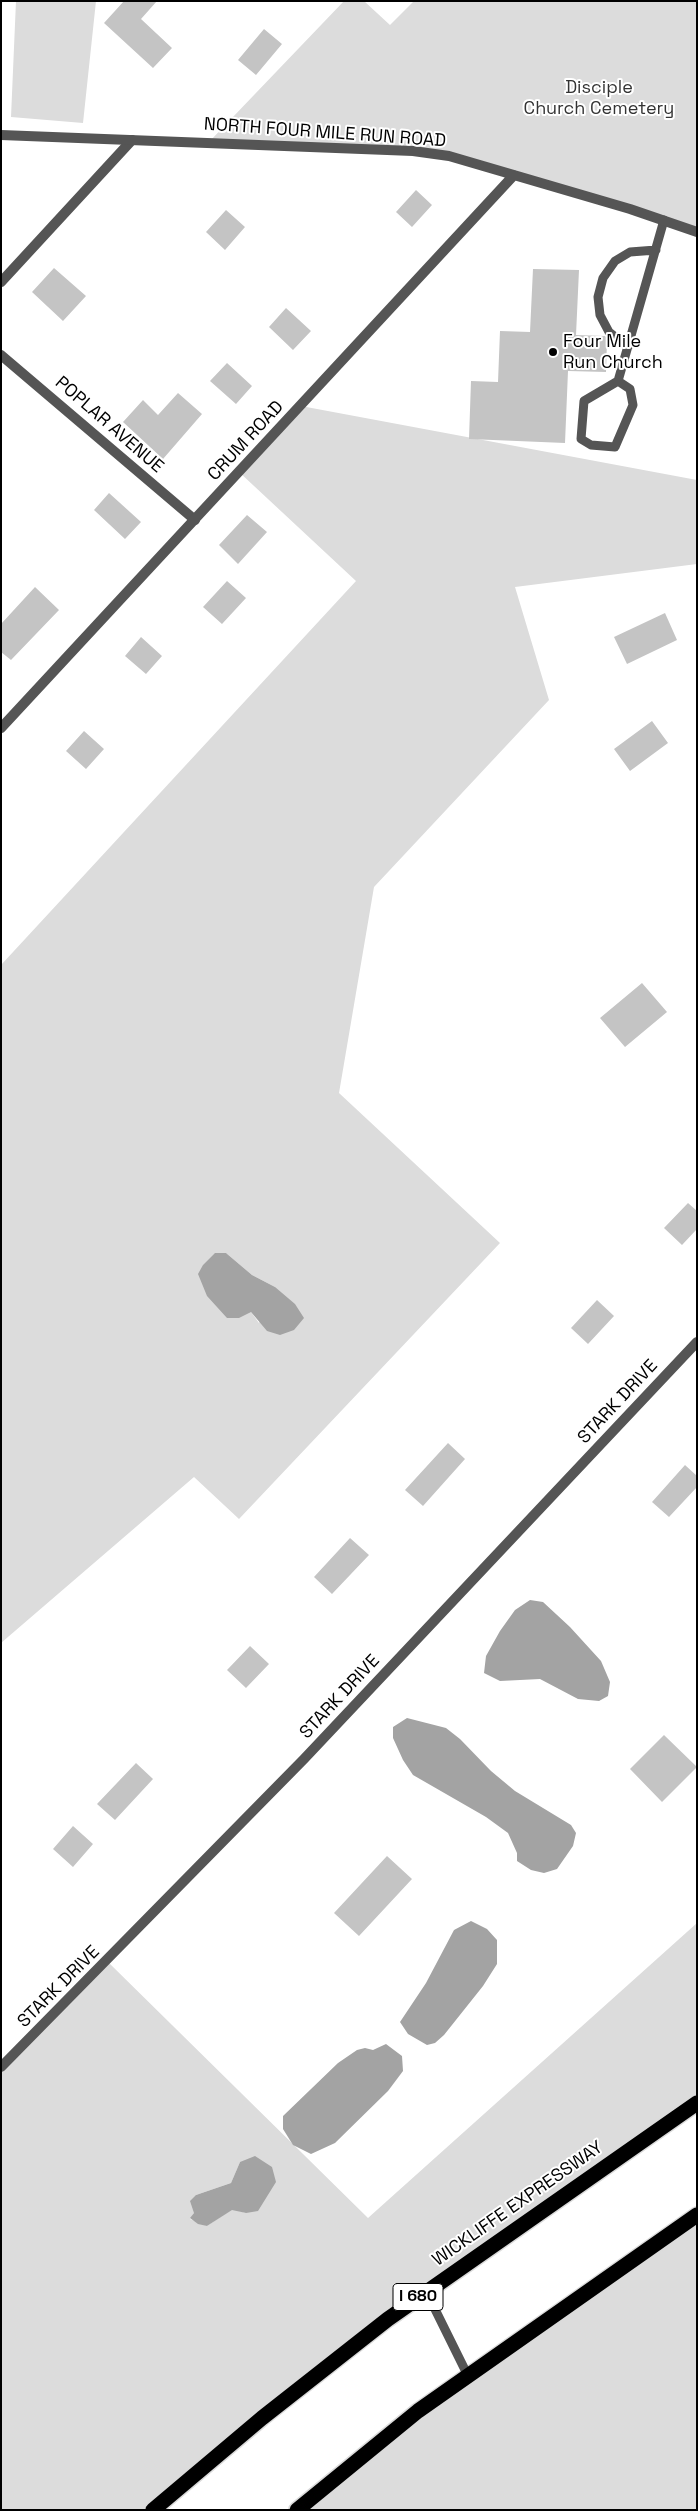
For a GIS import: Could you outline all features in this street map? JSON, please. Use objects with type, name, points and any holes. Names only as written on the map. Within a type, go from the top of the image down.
[{"type":"highway","name":"WICKLIFFE EXPRESSWAY","points":[[153,2510],[262,2418],[388,2319],[697,2103]]},
{"type":"highway","points":[[298,2510],[418,2411],[697,2215]]},
{"type":"street","name":"NORTH FOUR MILE RUN ROAD","points":[[1,135],[413,151],[449,156],[664,220],[697,232]]},
{"type":"street","points":[[1,282],[132,140]]},
{"type":"street","name":"CRUM ROAD","points":[[1,728],[514,175]]},
{"type":"street","name":"POPLAR AVENUE","points":[[1,355],[194,520]]},
{"type":"street","name":"STARK DRIVE","points":[[1,2067],[304,1759],[697,1342]]},
{"type":"lane","points":[[618,381],[630,389],[633,406],[615,447],[591,445],[581,439],[584,402],[618,381],[664,220]]},
{"type":"lane","points":[[628,347],[609,332],[600,316],[598,296],[603,278],[616,261],[630,252],[656,250]]},
{"type":"lane","points":[[426,2291],[468,2376]]},
{"type":"green space","points":[[16,1],[96,1],[83,123],[11,117]]},
{"type":"green space","name":"Disciple Church Cemetery","points":[[344,1],[364,1],[390,25],[414,1],[697,1],[697,232],[449,156],[209,142]]},
{"type":"green space","points":[[301,406],[697,480],[697,564],[515,587],[549,700],[374,887],[339,1093],[500,1243],[239,1519],[194,1477],[1,1643],[1,965],[356,581],[239,472]],"holes":[[[226,1253],[252,1275],[275,1287],[259,1323],[251,1312]]]},
{"type":"green space","points":[[697,1923],[697,2103],[388,2319],[153,2510],[1,2510],[1,2067],[107,1961],[368,2218]],"holes":[[[240,2162],[246,2213],[232,2209],[207,2226],[190,2219],[194,2213],[196,2195],[231,2183]]]},
{"type":"green space","points":[[697,2215],[697,2510],[298,2510],[418,2411]]},
{"type":"shaded area","points":[[215,1253],[226,1253],[252,1275],[275,1287],[295,1304],[304,1318],[294,1330],[280,1335],[267,1331],[251,1312],[239,1318],[227,1318],[207,1296],[198,1274],[203,1265]]},
{"type":"shaded area","points":[[530,1600],[543,1602],[570,1627],[601,1661],[610,1682],[608,1696],[599,1701],[578,1699],[540,1679],[500,1681],[484,1673],[486,1656],[500,1631],[515,1610]]},
{"type":"shaded area","points":[[407,1718],[446,1728],[515,1791],[571,1825],[576,1833],[573,1846],[557,1869],[544,1873],[531,1870],[517,1861],[517,1853],[508,1833],[486,1817],[413,1775],[403,1760],[393,1738],[393,1727]]},
{"type":"shaded area","points":[[471,1921],[487,1929],[497,1940],[497,1964],[483,1986],[444,2035],[435,2043],[427,2045],[408,2034],[400,2022],[426,1983],[454,1930]]},
{"type":"shaded area","points":[[386,2044],[402,2056],[403,2071],[388,2091],[335,2143],[311,2154],[293,2145],[283,2129],[283,2116],[338,2063],[357,2050],[365,2048],[373,2050]]},
{"type":"shaded area","points":[[255,2156],[272,2167],[276,2182],[258,2211],[246,2213],[232,2210],[207,2226],[198,2224],[190,2218],[194,2213],[190,2201],[196,2195],[231,2183],[240,2162]]},
{"type":"building","points":[[124,1],[157,1],[141,19],[172,48],[153,68],[104,23]]},
{"type":"building","points":[[264,29],[282,44],[256,75],[238,60]]},
{"type":"building","points":[[416,190],[432,205],[412,227],[396,212]]},
{"type":"building","points":[[226,210],[245,227],[225,250],[206,232]]},
{"type":"building","points":[[54,268],[86,296],[63,321],[32,292]]},
{"type":"building","name":"Four Mile Run Church","points":[[533,269],[579,270],[576,335],[605,336],[607,339],[606,372],[568,371],[565,443],[469,439],[471,381],[498,382],[500,331],[530,332]]},
{"type":"building","points":[[286,308],[311,331],[293,350],[269,327]]},
{"type":"building","points":[[227,363],[252,386],[236,404],[210,381]]},
{"type":"building","points":[[178,393],[202,414],[163,459],[123,422],[143,400],[158,415]]},
{"type":"building","points":[[109,493],[141,522],[125,539],[94,510]]},
{"type":"building","points":[[247,515],[267,532],[238,564],[219,545]]},
{"type":"building","points":[[227,581],[246,598],[222,624],[203,607]]},
{"type":"building","points":[[35,587],[59,610],[11,660],[1,652],[1,624]]},
{"type":"building","points":[[665,613],[677,640],[627,664],[614,637]]},
{"type":"building","points":[[141,637],[162,656],[146,674],[125,656]]},
{"type":"building","points":[[652,721],[668,743],[630,771],[614,749]]},
{"type":"building","points":[[84,731],[104,749],[86,769],[66,751]]},
{"type":"building","points":[[642,983],[667,1012],[625,1047],[600,1018]]},
{"type":"building","points":[[688,1203],[697,1211],[697,1229],[682,1245],[664,1228]]},
{"type":"building","points":[[597,1300],[614,1316],[588,1344],[571,1328]]},
{"type":"building","points":[[448,1443],[465,1459],[423,1506],[405,1490]]},
{"type":"building","points":[[685,1465],[697,1476],[697,1487],[669,1517],[652,1502]]},
{"type":"building","points":[[350,1538],[369,1555],[332,1594],[314,1577]]},
{"type":"building","points":[[250,1646],[269,1664],[246,1688],[227,1670]]},
{"type":"building","points":[[664,1735],[697,1767],[662,1802],[630,1769]]},
{"type":"building","points":[[136,1763],[153,1779],[115,1820],[97,1804]]},
{"type":"building","points":[[73,1826],[93,1844],[73,1867],[53,1849]]},
{"type":"building","points":[[387,1856],[412,1879],[359,1936],[334,1913]]},
{"type":"place","name":"Four Mile Run Church","points":[[553,352]]}]
